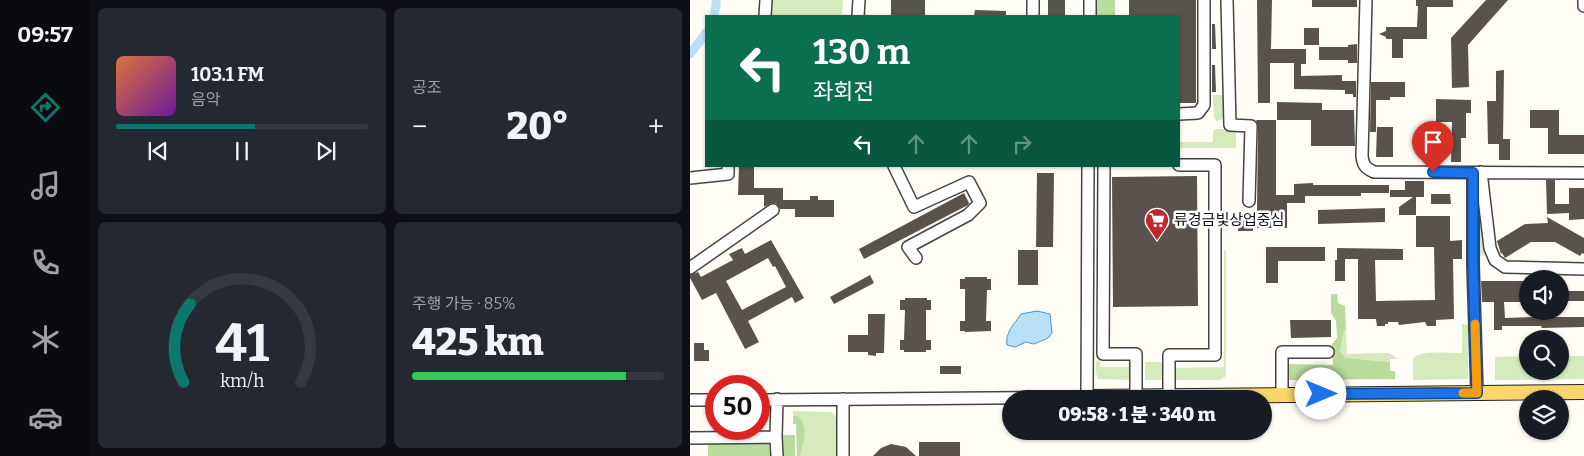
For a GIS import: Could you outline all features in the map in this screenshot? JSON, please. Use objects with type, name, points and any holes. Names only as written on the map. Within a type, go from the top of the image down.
[{"type":"main road","points":[[1272,395],[1584,392]]},
{"type":"street","points":[[765,15],[766,0]]},
{"type":"street","points":[[858,15],[859,0]]},
{"type":"street","points":[[1033,0],[1033,15]]},
{"type":"street","points":[[1090,0],[1090,15]]},
{"type":"street","points":[[1180,114],[1198,113],[1204,105],[1204,0]]},
{"type":"street","points":[[1227,0],[1230,125],[1251,126],[1249,201]]},
{"type":"street","points":[[1366,0],[1362,156],[1362,163],[1366,169],[1374,172],[1584,173]]},
{"type":"street","points":[[1584,0],[1584,6]]},
{"type":"street","points":[[1169,390],[1169,355],[1215,355],[1216,165],[1180,165]]},
{"type":"street","points":[[690,178],[728,174],[728,167]]},
{"type":"street","points":[[894,167],[914,207],[969,182],[980,203],[968,215],[908,247],[916,258]]},
{"type":"street","points":[[1087,390],[1088,167]]},
{"type":"street","points":[[1103,354],[1104,167]]},
{"type":"street","points":[[1477,173],[1490,248],[1495,260],[1505,267],[1584,269]]},
{"type":"street","points":[[1477,173],[1473,265],[1477,393]]},
{"type":"street","points":[[692,266],[773,210]]},
{"type":"street","points":[[1282,395],[1282,352],[1328,352]]},
{"type":"street","points":[[1087,354],[1136,354],[1136,390]]},
{"type":"street","points":[[770,400],[1002,397]]},
{"type":"street","points":[[843,399],[843,456]]},
{"type":"street","points":[[690,400],[705,400]]},
{"type":"street","points":[[776,456],[777,400]]},
{"type":"street","points":[[690,438],[776,437]]},
{"type":"green space","points":[[771,0],[843,0],[842,15],[770,15]]},
{"type":"green space","points":[[1097,0],[1115,0],[1115,15],[1096,15]]},
{"type":"green space","points":[[1213,95],[1225,95],[1225,116],[1217,121],[1214,118]]},
{"type":"green space","points":[[1216,129],[1236,129],[1236,148],[1180,148],[1180,142],[1213,142],[1213,131]]},
{"type":"green space","points":[[1479,189],[1488,255],[1479,256]]},
{"type":"green space","points":[[1224,250],[1226,250],[1226,376],[1220,380],[1174,380],[1174,368],[1224,367]]},
{"type":"green space","points":[[1331,294],[1337,294],[1338,303],[1345,306],[1346,330],[1344,330],[1340,350],[1346,358],[1390,362],[1390,371],[1395,371],[1395,379],[1287,380],[1287,364],[1333,365],[1332,344],[1337,338],[1336,321],[1331,313]]},
{"type":"green space","points":[[1462,324],[1468,325],[1468,379],[1413,380],[1413,358],[1417,355],[1436,352],[1462,353]]},
{"type":"green space","points":[[1344,330],[1346,330],[1347,354],[1388,353],[1397,359],[1390,359],[1390,362],[1346,358],[1340,349]]},
{"type":"green space","points":[[1519,356],[1519,380],[1495,380],[1495,357]]},
{"type":"green space","points":[[1569,356],[1584,356],[1584,379],[1569,379]]},
{"type":"green space","points":[[1100,360],[1100,367],[1133,367],[1133,380],[1098,379],[1096,361]]},
{"type":"green space","points":[[1145,362],[1162,362],[1162,380],[1145,380]]},
{"type":"green space","points":[[793,411],[832,412],[836,418],[836,456],[800,456],[803,444],[798,416],[793,416]]},
{"type":"green space","points":[[793,416],[798,416],[802,421],[805,431],[800,456],[797,456],[796,424],[793,424]]},
{"type":"green space","points":[[782,435],[795,435],[795,456],[782,456]]},
{"type":"green space","points":[[769,441],[770,456],[708,456],[708,442]]},
{"type":"water","points":[[1037,311],[1050,314],[1052,333],[1048,338],[1034,344],[1026,342],[1015,347],[1007,345],[1007,336],[1021,314]]},
{"type":"building","points":[[891,0],[925,0],[925,15],[891,15]]},
{"type":"building","points":[[1048,0],[1065,0],[1065,15],[1048,15]]},
{"type":"building","points":[[1129,0],[1196,0],[1196,103],[1180,103],[1180,15],[1129,15]]},
{"type":"building","points":[[1257,0],[1272,0],[1271,49],[1306,49],[1306,64],[1301,64],[1301,76],[1342,75],[1342,81],[1356,81],[1356,97],[1353,97],[1353,94],[1345,94],[1345,90],[1294,89],[1294,63],[1270,63],[1270,103],[1258,103]]},
{"type":"building","points":[[1312,0],[1357,0],[1357,7],[1312,7]]},
{"type":"building","points":[[1416,0],[1453,0],[1453,7],[1427,7],[1427,39],[1403,39],[1403,58],[1392,58],[1392,39],[1386,39],[1386,37],[1379,34],[1386,31],[1386,27],[1417,27],[1418,6],[1416,6]]},
{"type":"building","points":[[1486,0],[1508,0],[1468,45],[1469,87],[1452,88],[1451,38]]},
{"type":"building","points":[[975,10],[1006,11],[1006,15],[974,15]]},
{"type":"building","points":[[1212,24],[1215,24],[1216,49],[1212,49]]},
{"type":"building","points":[[1304,28],[1319,28],[1319,45],[1304,45]]},
{"type":"building","points":[[1357,44],[1357,63],[1348,63],[1348,60],[1319,60],[1319,47],[1348,47],[1348,45]]},
{"type":"building","points":[[1212,65],[1215,65],[1216,92],[1212,92]]},
{"type":"building","points":[[1504,70],[1503,139],[1510,139],[1510,160],[1499,160],[1499,144],[1488,144],[1487,101],[1496,101],[1496,71]]},
{"type":"building","points":[[1371,82],[1405,82],[1405,97],[1390,97],[1390,100],[1376,100],[1376,132],[1370,132]]},
{"type":"building","points":[[1436,99],[1471,100],[1471,113],[1466,113],[1466,138],[1461,138],[1461,162],[1451,162],[1452,122],[1436,122]]},
{"type":"building","points":[[1277,102],[1322,103],[1322,110],[1354,110],[1355,146],[1311,146],[1311,120],[1277,120]]},
{"type":"building","points":[[1530,110],[1559,110],[1559,135],[1584,135],[1584,154],[1548,154],[1548,128],[1530,128]]},
{"type":"building","points":[[1256,120],[1276,120],[1276,195],[1294,195],[1294,184],[1313,183],[1313,185],[1389,185],[1389,193],[1361,193],[1361,196],[1305,196],[1305,203],[1287,203],[1287,228],[1253,228],[1253,231],[1238,231],[1238,217],[1255,217],[1255,210],[1257,210],[1258,126]]},
{"type":"building","points":[[1377,127],[1393,127],[1393,157],[1376,157]]},
{"type":"building","points":[[739,167],[754,167],[754,188],[783,188],[783,200],[810,200],[810,196],[818,196],[818,200],[834,200],[834,217],[795,217],[795,209],[780,209],[776,203],[764,207],[764,195],[738,195]]},
{"type":"building","points":[[1037,173],[1054,173],[1053,247],[1036,247]]},
{"type":"building","points":[[1197,176],[1198,306],[1113,307],[1112,177]]},
{"type":"building","points":[[1546,180],[1555,180],[1555,204],[1569,204],[1569,188],[1584,188],[1584,219],[1569,220],[1569,213],[1547,214]]},
{"type":"building","points":[[1405,181],[1424,181],[1424,197],[1416,197],[1416,215],[1399,215],[1399,207],[1413,197],[1390,197],[1390,190],[1405,190]]},
{"type":"building","points":[[964,193],[969,203],[968,205],[864,259],[859,249]]},
{"type":"building","points":[[1431,194],[1450,194],[1451,204],[1431,204]]},
{"type":"building","points":[[1385,208],[1385,222],[1318,224],[1318,210]]},
{"type":"building","points":[[1416,216],[1450,216],[1450,241],[1462,240],[1462,259],[1453,259],[1454,319],[1436,320],[1436,326],[1427,326],[1425,322],[1399,325],[1398,322],[1388,322],[1385,326],[1377,326],[1376,319],[1358,319],[1358,259],[1345,259],[1345,281],[1335,281],[1337,248],[1403,249],[1403,260],[1375,260],[1376,301],[1435,300],[1434,247],[1416,247]]},
{"type":"building","points":[[1547,217],[1584,238],[1584,254],[1582,253],[1580,256],[1555,242],[1531,242],[1505,258],[1501,254],[1497,241],[1525,224],[1548,223]]},
{"type":"building","points":[[771,240],[804,298],[795,303],[792,297],[748,321],[759,342],[745,349],[716,293],[702,300],[690,275],[698,272],[701,277],[733,260],[729,254],[742,248],[745,254]],"holes":[[[768,258],[773,267],[775,266],[786,287],[742,310],[726,281]]]},
{"type":"building","points":[[1266,247],[1325,247],[1325,261],[1278,261],[1278,283],[1266,283]]},
{"type":"building","points":[[1018,250],[1038,250],[1038,285],[1018,285]]},
{"type":"building","points":[[870,275],[874,283],[834,304],[830,297]]},
{"type":"building","points":[[965,277],[987,277],[987,279],[991,279],[991,290],[987,290],[986,321],[991,321],[991,331],[960,331],[960,321],[965,321],[965,289],[960,289],[960,279],[965,279]]},
{"type":"building","points":[[1481,281],[1519,281],[1519,302],[1504,302],[1505,318],[1519,318],[1519,320],[1569,320],[1569,317],[1584,317],[1584,327],[1542,328],[1541,326],[1502,326],[1502,330],[1494,330],[1494,302],[1482,302]]},
{"type":"building","points":[[1569,291],[1584,291],[1584,301],[1569,301]]},
{"type":"building","points":[[905,298],[927,298],[927,300],[931,300],[931,310],[926,310],[926,340],[931,340],[931,350],[926,350],[926,352],[904,352],[904,350],[900,350],[900,340],[904,340],[905,310],[900,310],[900,300],[905,300]]},
{"type":"building","points":[[868,314],[885,314],[884,353],[876,353],[876,356],[868,355],[868,352],[848,352],[848,335],[868,335]]},
{"type":"building","points":[[1290,320],[1331,320],[1331,337],[1291,338]]},
{"type":"building","points":[[694,343],[704,343],[704,350],[709,350],[709,361],[694,361]]},
{"type":"building","points":[[940,366],[961,366],[961,374],[940,374]]},
{"type":"building","points":[[919,442],[960,442],[960,456],[919,456]]},
{"type":"building","points":[[891,444],[906,447],[916,456],[873,456],[881,448]]},
{"type":"waterway","points":[[714,15],[716,0]]},
{"type":"waterway","points":[[690,54],[705,34]]},
{"type":"slow traffic","points":[[1463,393],[1477,393],[1475,324]]},
{"type":"place","name":"류경금빛상업중심","points":[[1157,241]]},
{"type":"route","points":[[1321,394],[1477,393],[1473,265],[1473,173],[1433,172]]}]
